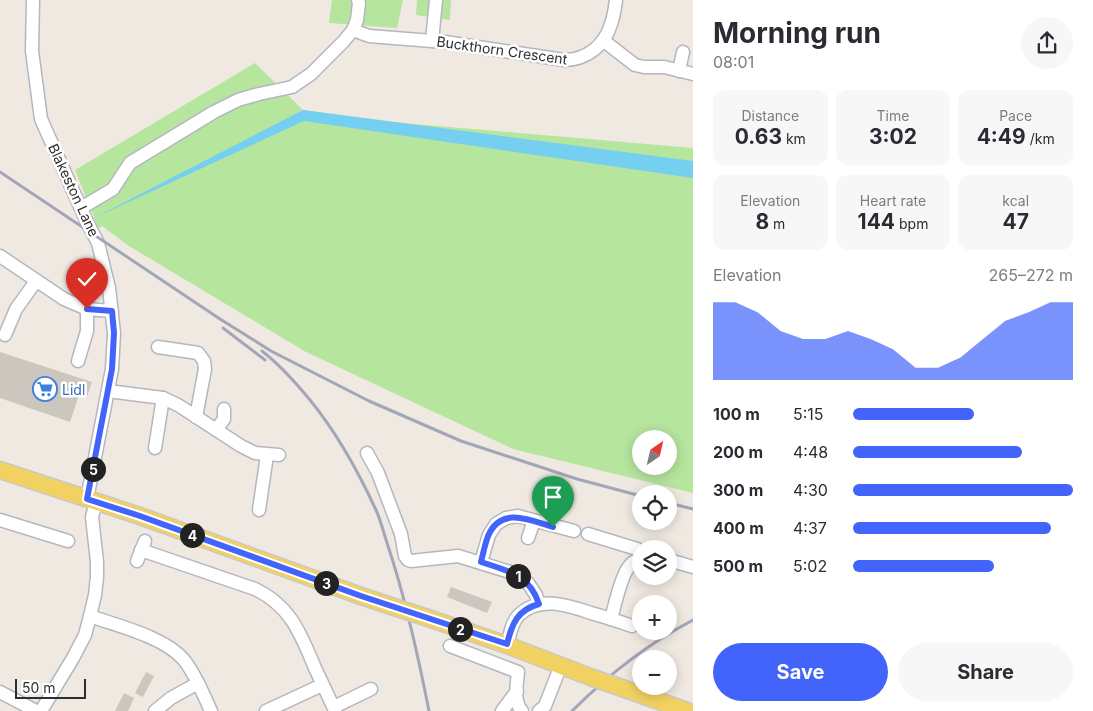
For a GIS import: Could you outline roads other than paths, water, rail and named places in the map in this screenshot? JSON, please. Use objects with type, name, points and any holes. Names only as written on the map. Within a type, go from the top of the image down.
[{"type":"main road","points":[[0,470],[140,516],[352,593],[507,644],[593,678],[687,711]]},
{"type":"street","name":"Blakeston Lane","points":[[32,0],[32,51],[41,119],[98,243],[110,288],[114,333],[112,369],[92,500],[97,562],[95,595],[84,636],[41,711]]},
{"type":"street","points":[[81,208],[113,189],[130,163],[214,112],[238,100],[292,87],[311,74],[343,42],[352,30],[357,20],[358,0]]},
{"type":"street","points":[[432,41],[436,0]]},
{"type":"street","points":[[616,0],[611,25],[604,41],[635,65],[644,67],[657,66],[693,74]]},
{"type":"street","name":"Buckthorn Crescent","points":[[352,30],[368,36],[432,41],[564,60],[574,60],[590,53],[604,41]]},
{"type":"street","points":[[680,71],[683,52]]},
{"type":"street","points":[[0,256],[64,299],[87,309],[112,311]]},
{"type":"street","points":[[5,335],[16,310],[36,281]]},
{"type":"street","points":[[78,361],[87,331],[87,309]]},
{"type":"street","points":[[158,347],[198,353],[204,360],[205,369],[196,417]]},
{"type":"street","points":[[108,390],[163,398],[178,405],[241,446],[255,453],[273,455],[265,469],[259,510]]},
{"type":"street","points":[[155,448],[163,398]]},
{"type":"street","points":[[216,430],[224,419],[224,409]]},
{"type":"street","points":[[367,453],[378,473],[402,534],[405,556],[408,560],[458,556],[481,562],[513,573],[528,583],[536,595],[539,604]]},
{"type":"street","points":[[481,562],[488,535],[496,524],[506,518],[518,516],[574,532]]},
{"type":"street","points":[[0,520],[68,541]]},
{"type":"street","points":[[528,538],[534,521]]},
{"type":"street","points":[[588,534],[632,547]]},
{"type":"street","points":[[141,550],[255,589],[272,599],[286,611],[294,623],[334,709],[371,689]]},
{"type":"street","points":[[677,562],[693,567]]},
{"type":"street","points":[[611,619],[624,574],[632,563]]},
{"type":"street","points":[[507,644],[513,623],[518,616],[539,604],[567,605],[632,626]]},
{"type":"street","points":[[90,616],[152,638],[172,648],[186,664],[198,683],[211,711]]},
{"type":"street","points":[[450,646],[518,672],[517,701],[522,711]]},
{"type":"street","points":[[539,711],[545,706],[561,665]]},
{"type":"street","points":[[155,711],[172,698],[198,683]]},
{"type":"street","points":[[266,711],[322,684]]},
{"type":"street","points":[[502,711],[517,691]]},
{"type":"street","points":[[0,692],[36,711]]},
{"type":"water","points":[[303,110],[693,161],[693,178],[304,121],[94,218]]},
{"type":"railway","points":[[0,172],[271,351],[369,401],[461,441],[577,479],[632,494]]},
{"type":"railway","points":[[223,328],[265,360]]},
{"type":"railway","points":[[262,351],[288,374],[320,413],[346,453],[376,510],[406,607],[429,711]]},
{"type":"railway","points":[[677,505],[693,509]]},
{"type":"railway","points":[[572,711],[629,661],[660,639],[693,620]]},
{"type":"place","name":"Lidl","points":[[45,389]]}]
